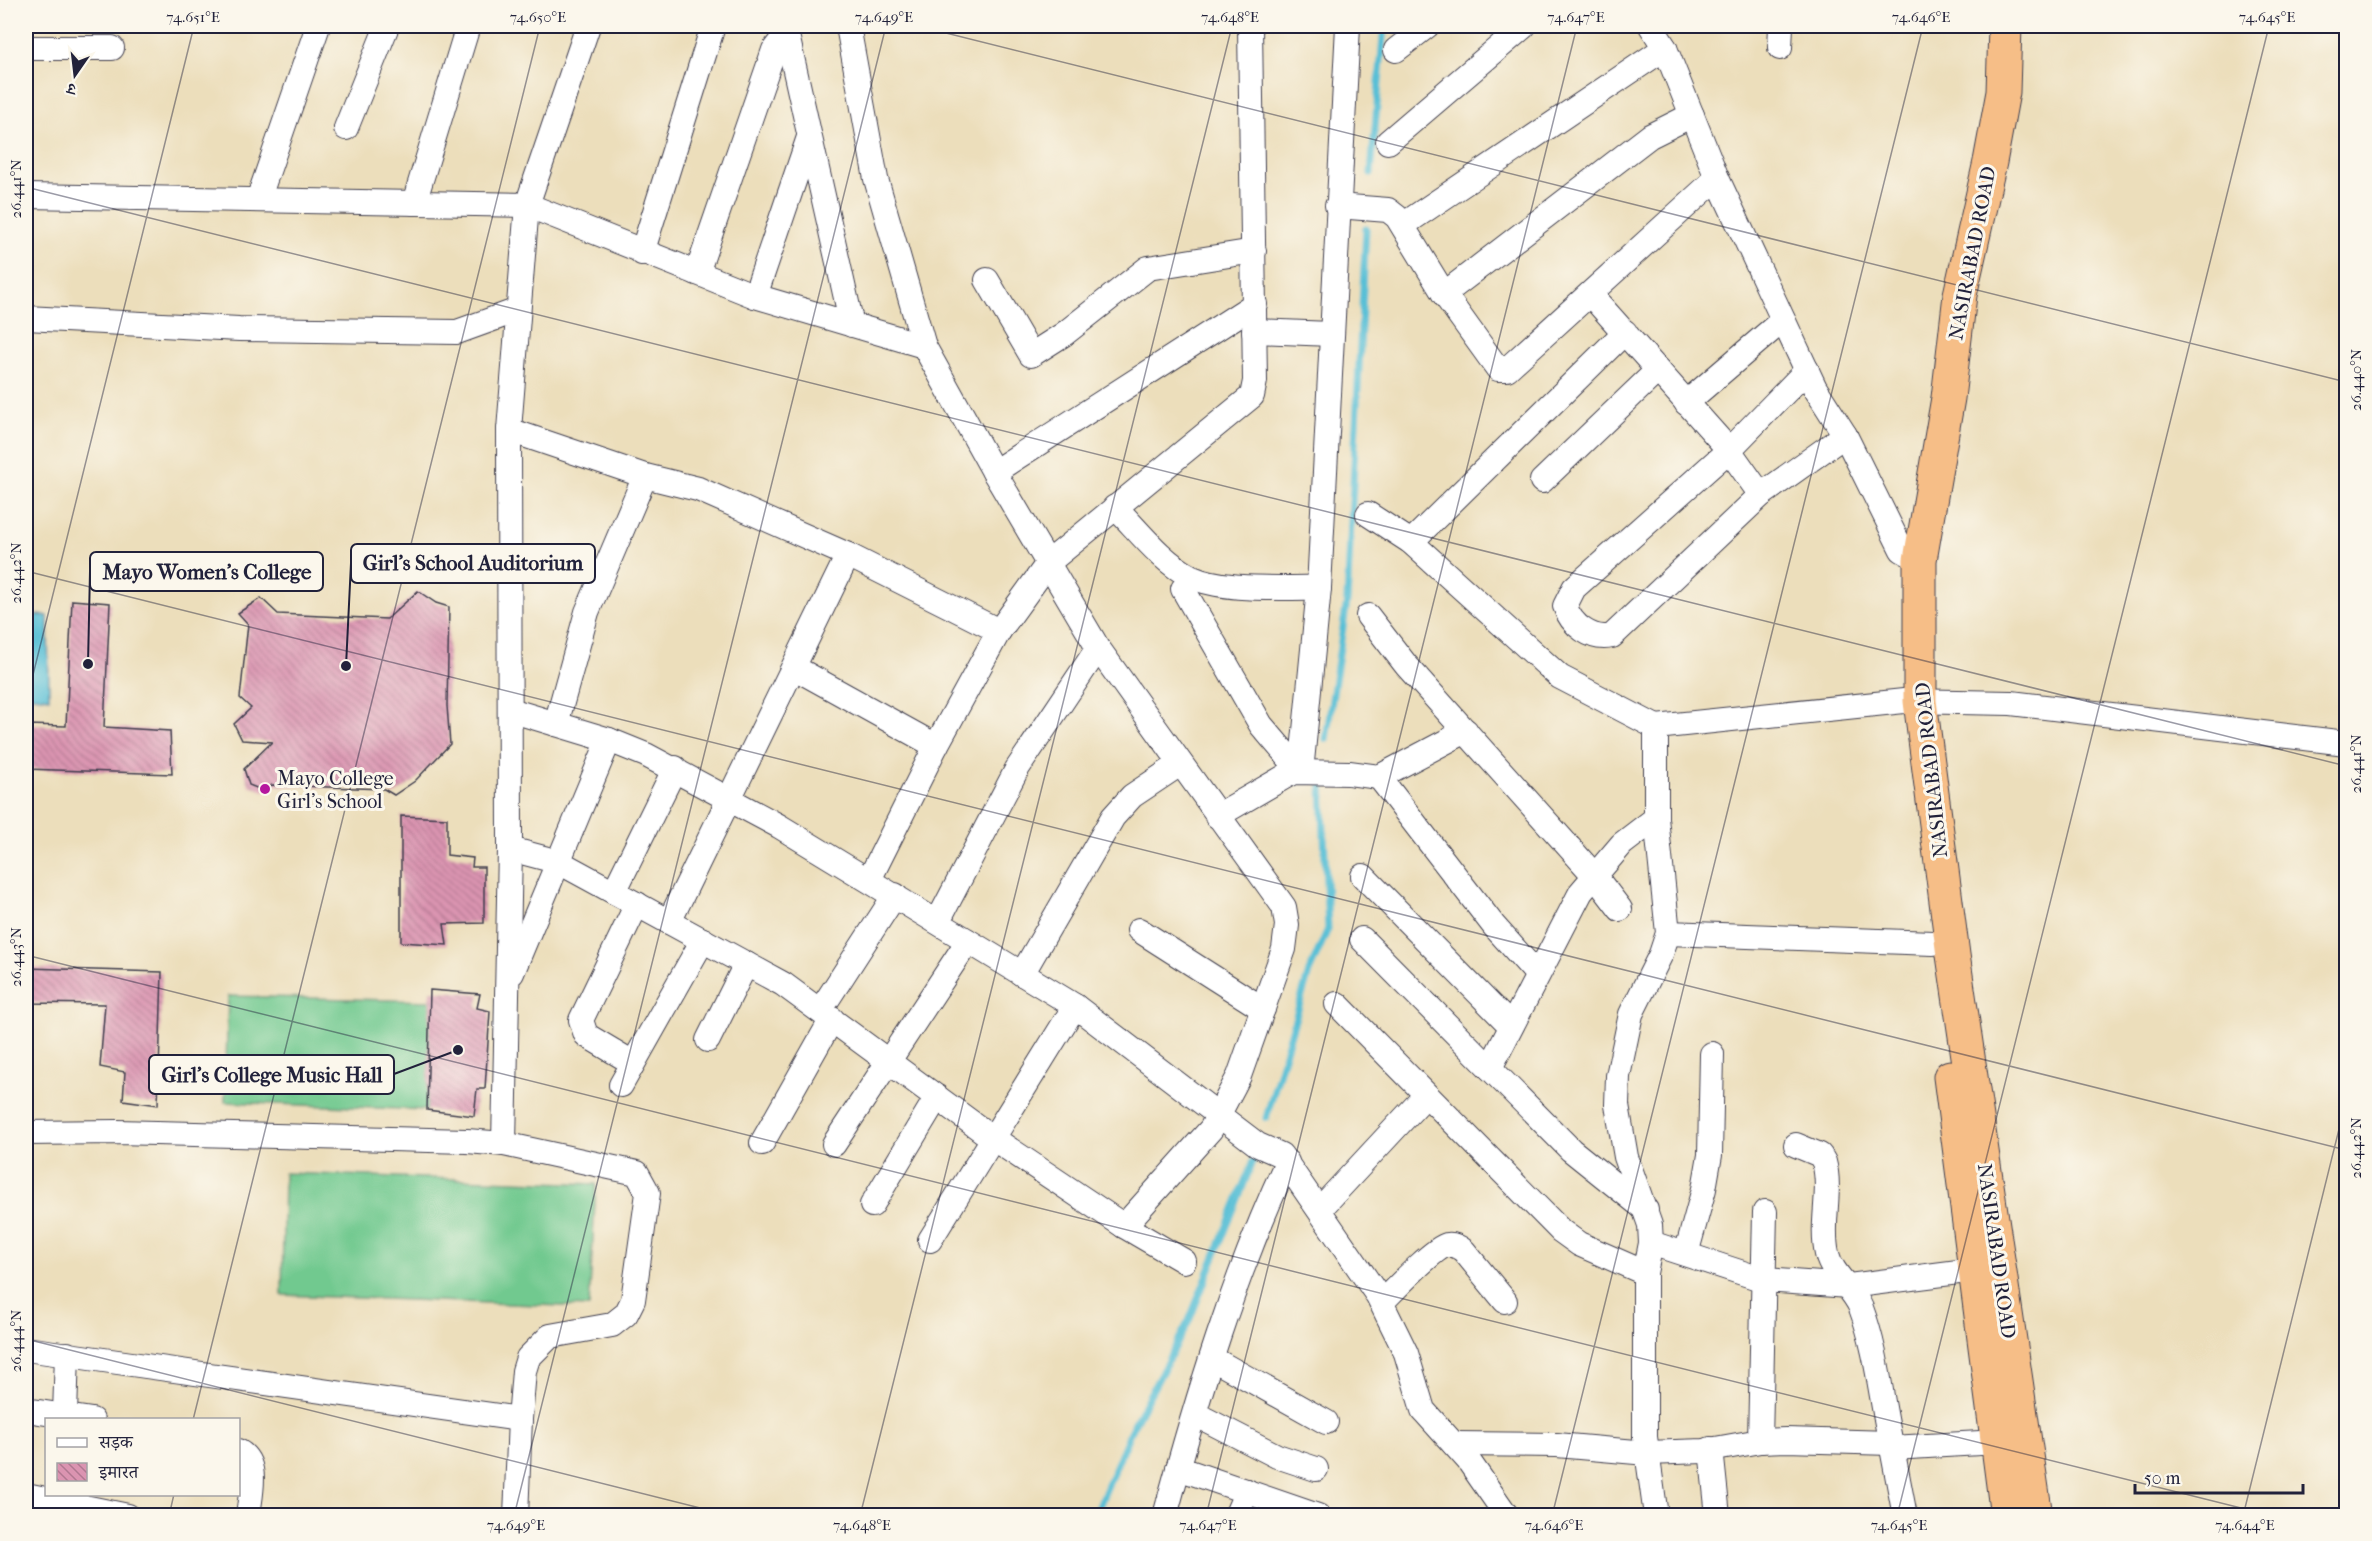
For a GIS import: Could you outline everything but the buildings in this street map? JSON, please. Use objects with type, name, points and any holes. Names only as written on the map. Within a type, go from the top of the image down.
[{"type":"highway","name":"NASIRABAD ROAD","points":[[1989,26],[1993,92]]},
{"type":"highway","name":"NASIRABAD ROAD","points":[[2005,26],[1911,555],[1912,701],[1933,943],[2007,1515]]},
{"type":"highway","name":"NASIRABAD ROAD","points":[[1912,701],[1953,955],[2036,1515]]},
{"type":"street","points":[[258,200],[318,26]]},
{"type":"street","points":[[346,128],[387,26]]},
{"type":"street","points":[[414,203],[468,26]]},
{"type":"street","points":[[504,1144],[510,849],[509,430],[518,310],[527,205],[588,26]]},
{"type":"street","points":[[642,253],[713,26]]},
{"type":"street","points":[[848,26],[876,179],[924,346],[994,472],[1098,648],[1284,907],[1287,925],[1284,949],[1239,1076],[1219,1113],[1192,1152],[1124,1226]]},
{"type":"street","points":[[869,880],[936,746],[999,631],[1049,562],[1252,396],[1256,381],[1250,26]]},
{"type":"street","points":[[1307,771],[1319,588],[1331,334],[1344,207],[1348,26]]},
{"type":"street","points":[[1396,50],[1427,26]]},
{"type":"street","points":[[1388,142],[1524,26]]},
{"type":"street","points":[[1651,26],[1665,48],[1717,178],[1807,370],[1911,555]]},
{"type":"street","points":[[697,273],[774,50],[786,29]]},
{"type":"street","points":[[786,29],[852,325]]},
{"type":"street","points":[[26,48],[112,48]]},
{"type":"street","points":[[1344,207],[1395,217],[1665,48]]},
{"type":"street","points":[[1444,294],[1650,136],[1692,116]]},
{"type":"street","points":[[755,296],[809,137]]},
{"type":"street","points":[[1395,217],[1444,294],[1498,369],[1502,370],[1507,369],[1717,178]]},
{"type":"street","points":[[26,196],[527,205],[642,253],[755,296],[924,346]]},
{"type":"street","points":[[987,280],[1031,355],[1064,334],[1148,268],[1254,251]]},
{"type":"street","points":[[1590,294],[1729,450],[1761,495]]},
{"type":"street","points":[[994,472],[1255,304]]},
{"type":"street","points":[[26,318],[239,329],[457,332],[518,310]]},
{"type":"street","points":[[1686,403],[1783,320]]},
{"type":"street","points":[[1254,330],[1331,334]]},
{"type":"street","points":[[1411,542],[1625,332]]},
{"type":"street","points":[[1542,481],[1658,370]]},
{"type":"street","points":[[1807,370],[1729,450],[1574,588],[1565,606],[1567,614],[1591,636],[1599,639],[1612,636],[1761,495],[1845,435]]},
{"type":"street","points":[[509,430],[645,476],[698,489],[848,555],[999,631]]},
{"type":"street","points":[[556,724],[587,612],[645,476]]},
{"type":"street","points":[[1115,507],[1169,561],[1191,576],[1220,583],[1256,587],[1319,588]]},
{"type":"street","points":[[1368,514],[1411,542],[1560,677],[1656,727],[1912,701],[2011,703],[2346,743]]},
{"type":"street","points":[[669,922],[795,668],[848,555]]},
{"type":"street","points":[[1184,589],[1261,725],[1307,771]]},
{"type":"street","points":[[1368,616],[1406,665],[1594,875],[1620,909]]},
{"type":"street","points":[[939,921],[1017,769],[1098,648]]},
{"type":"street","points":[[795,668],[936,746]]},
{"type":"street","points":[[510,710],[609,740],[675,768],[731,799],[939,921],[1075,1006],[1219,1113],[1258,1145],[1284,1159],[1382,1302],[1406,1353],[1424,1410],[1432,1422],[1454,1443],[1507,1515]]},
{"type":"street","points":[[1656,727],[1656,818],[1668,933],[1661,954],[1631,1014],[1618,1076],[1620,1129],[1626,1157],[1650,1225],[1651,1243],[1645,1273],[1644,1377],[1647,1453],[1656,1515]]},
{"type":"street","points":[[1217,816],[1279,779],[1307,771],[1349,772],[1379,777],[1466,730]]},
{"type":"street","points":[[506,986],[609,740]]},
{"type":"street","points":[[1022,974],[1113,817],[1132,796],[1180,764]]},
{"type":"street","points":[[614,892],[675,768]]},
{"type":"street","points":[[1379,777],[1494,927],[1537,974]]},
{"type":"street","points":[[1490,1068],[1581,892],[1622,844],[1656,818]]},
{"type":"street","points":[[510,849],[559,862],[783,984],[992,1137],[1124,1226],[1184,1261]]},
{"type":"street","points":[[1363,876],[1510,1026]]},
{"type":"street","points":[[762,1143],[826,1015],[895,895]]},
{"type":"street","points":[[633,1063],[586,1035],[581,1020],[638,904]]},
{"type":"street","points":[[1139,930],[1263,1009]]},
{"type":"street","points":[[1668,933],[1933,943]]},
{"type":"street","points":[[1362,939],[1571,1150],[1646,1210]]},
{"type":"street","points":[[621,1085],[702,940]]},
{"type":"street","points":[[834,1144],[887,1060],[968,941]]},
{"type":"street","points":[[708,1040],[746,964]]},
{"type":"street","points":[[1337,1004],[1561,1231],[1579,1244],[1645,1273]]},
{"type":"street","points":[[930,1240],[1075,1006]]},
{"type":"street","points":[[1686,1254],[1704,1189],[1710,1155],[1712,1054]]},
{"type":"street","points":[[1320,1209],[1426,1095]]},
{"type":"street","points":[[872,1205],[938,1097]]},
{"type":"street","points":[[26,1133],[117,1132],[504,1144],[637,1173],[648,1193],[633,1300],[626,1314],[612,1325],[550,1336],[536,1347],[528,1358],[524,1371],[520,1419],[516,1515]]},
{"type":"street","points":[[1796,1145],[1820,1155],[1824,1162],[1827,1253],[1833,1268],[1849,1286],[1860,1306],[1870,1335],[1905,1515]]},
{"type":"street","points":[[1165,1515],[1213,1359],[1261,1218],[1284,1159]]},
{"type":"street","points":[[1760,1441],[1765,1212]]},
{"type":"street","points":[[1651,1243],[1764,1280],[1849,1286],[1974,1270]]},
{"type":"street","points":[[1382,1302],[1435,1252],[1446,1245],[1457,1246],[1464,1251],[1505,1300]]},
{"type":"street","points":[[26,1349],[520,1419]]},
{"type":"street","points":[[65,1414],[67,1354]]},
{"type":"street","points":[[1213,1359],[1326,1422]]},
{"type":"street","points":[[26,1410],[87,1418]]},
{"type":"street","points":[[1195,1414],[1277,1456],[1316,1469]]},
{"type":"street","points":[[1454,1443],[1557,1445],[1647,1453],[1711,1449],[1760,1441],[1891,1445],[1998,1442]]},
{"type":"street","points":[[1711,1449],[1718,1515]]},
{"type":"street","points":[[240,1453],[249,1460],[252,1472],[248,1515]]},
{"type":"street","points":[[1178,1468],[1318,1515]]},
{"type":"street","points":[[1236,1515],[1247,1491]]},
{"type":"street","points":[[26,1495],[54,1508],[129,1515]]},
{"type":"green space","points":[[228,996],[431,1001],[427,1110],[225,1102]]},
{"type":"green space","points":[[284,1173],[596,1184],[589,1307],[282,1295]]},
{"type":"water","points":[[26,614],[48,616],[49,698],[26,695]]},
{"type":"waterway","points":[[1371,173],[1384,26]]},
{"type":"waterway","points":[[1326,739],[1347,601],[1366,229]]},
{"type":"waterway","points":[[1266,1118],[1309,972],[1328,929],[1322,785]]},
{"type":"waterway","points":[[1095,1516],[1132,1428],[1189,1321],[1255,1156]]},
{"type":"place","name":"Mayo Women's College","points":[[88,664]]},
{"type":"place","name":"Girl's School Auditorium","points":[[346,666]]},
{"type":"place","name":"Mayo College Girl's School","points":[[265,789]]},
{"type":"place","name":"Girl's College Music Hall","points":[[458,1050]]}]
